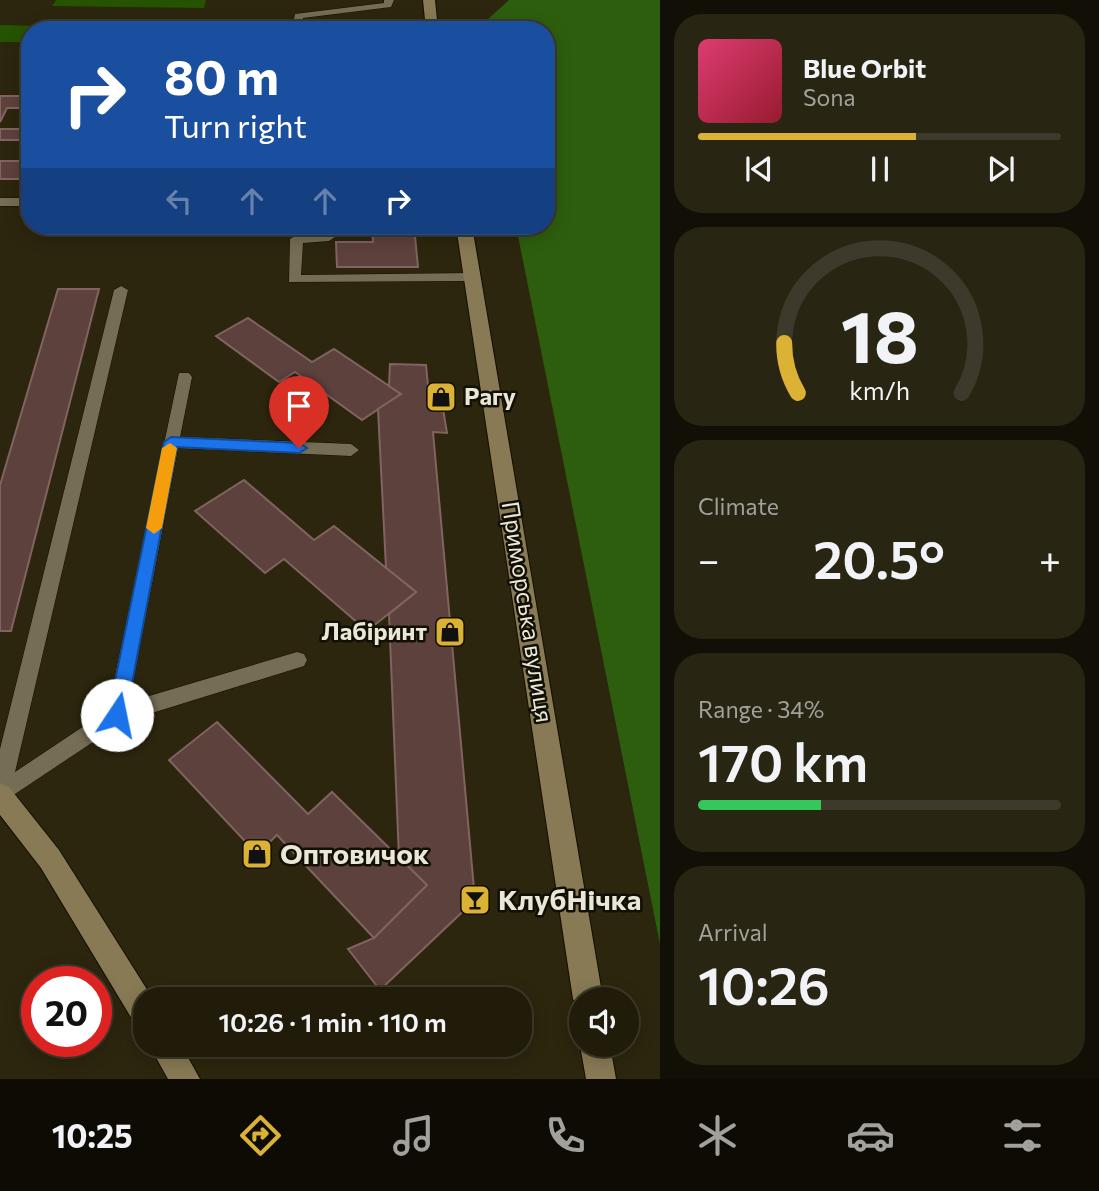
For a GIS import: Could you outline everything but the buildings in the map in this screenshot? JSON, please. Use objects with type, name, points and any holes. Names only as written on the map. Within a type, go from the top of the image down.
[{"type":"street","points":[[429,0],[431,21]]},
{"type":"street","name":"Приморська вулиця","points":[[465,235],[586,987]]},
{"type":"street","points":[[0,794],[51,859],[133,994]]},
{"type":"street","points":[[171,1057],[185,1079]]},
{"type":"street","points":[[597,1057],[601,1079]]},
{"type":"lane","points":[[298,21],[298,16],[388,5],[389,0]]},
{"type":"lane","points":[[0,202],[21,202]]},
{"type":"lane","points":[[330,235],[296,239],[294,279],[472,277]]},
{"type":"lane","points":[[0,794],[121,290]]},
{"type":"lane","points":[[117,715],[184,377]]},
{"type":"lane","points":[[171,442],[351,450]]},
{"type":"lane","points":[[0,794],[117,715],[297,660]]},
{"type":"green space","points":[[56,0],[206,0],[204,8],[52,6]]},
{"type":"green space","points":[[509,0],[660,0],[660,944],[518,235],[555,235],[555,21],[486,21]]},
{"type":"green space","points":[[0,25],[21,26],[21,42],[0,42]]},
{"type":"slow traffic","points":[[154,528],[170,448]]},
{"type":"place","name":"Рагу","points":[[441,397]]},
{"type":"place","name":"Лабіринт","points":[[450,632]]},
{"type":"place","name":"Оптовичок","points":[[257,854]]},
{"type":"place","name":"КлубНічка","points":[[475,900]]},
{"type":"route","points":[[117,715],[171,442],[299,448]]}]
